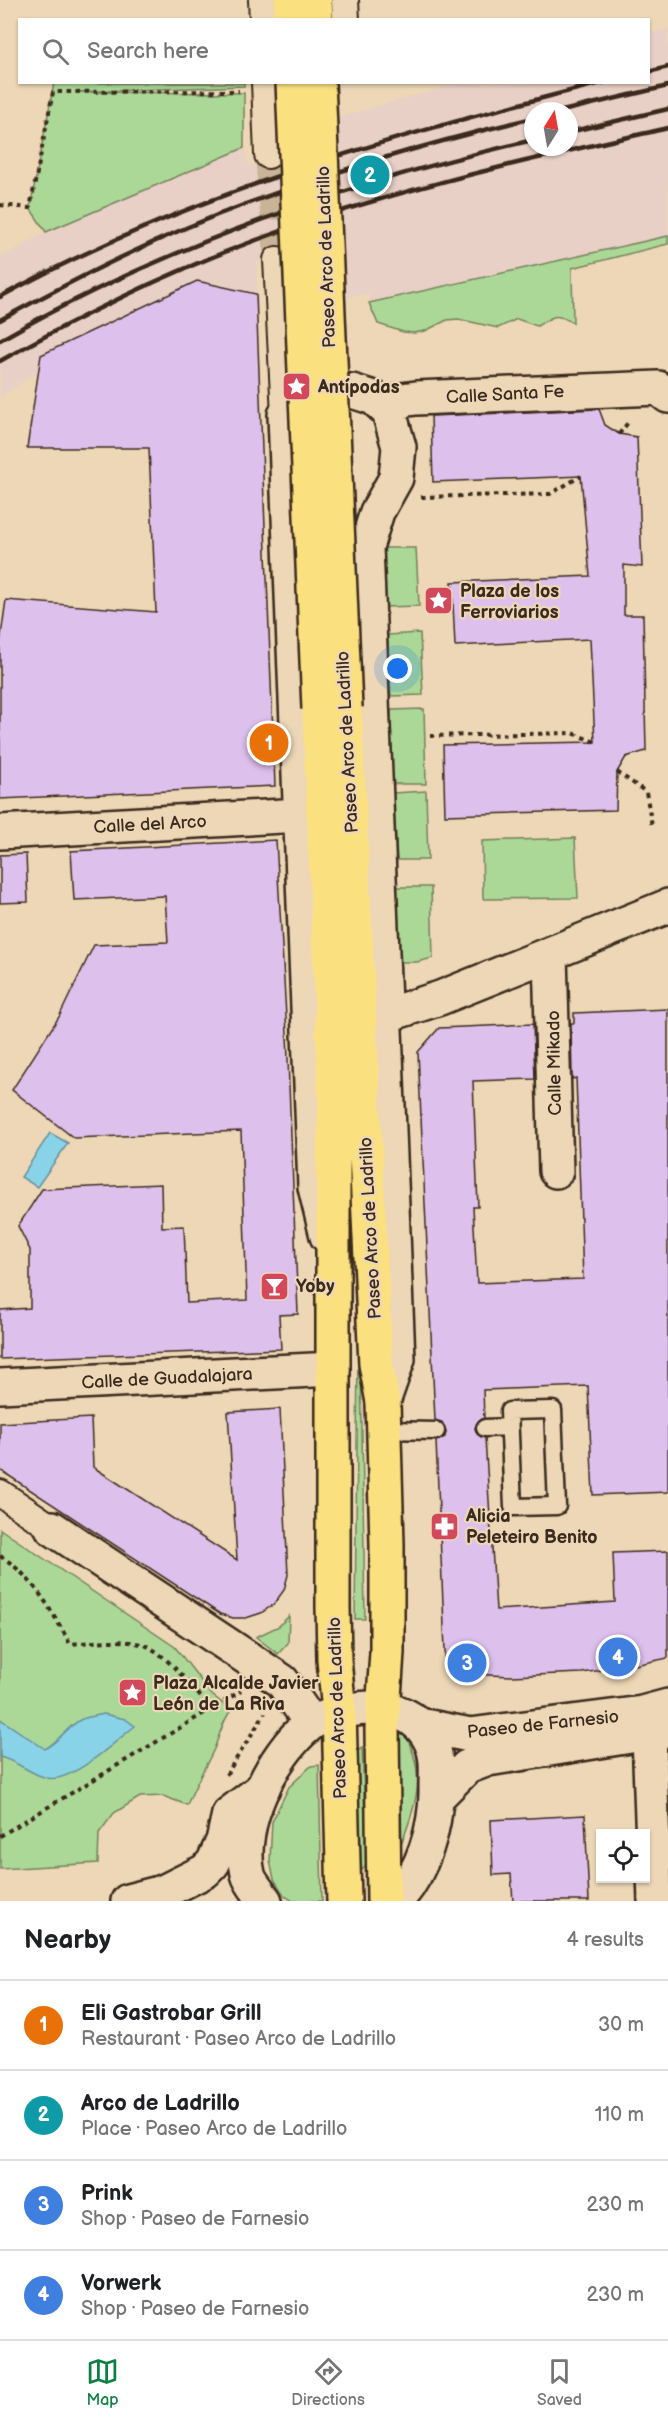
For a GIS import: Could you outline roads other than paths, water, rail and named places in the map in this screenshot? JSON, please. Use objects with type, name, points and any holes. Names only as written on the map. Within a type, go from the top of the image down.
[{"type":"main road","points":[[291,0],[291,18]]},
{"type":"main road","points":[[315,0],[316,18]]},
{"type":"main road","name":"Paseo Arco de Ladrillo","points":[[318,84],[332,709],[335,1104],[333,1636],[325,1717],[344,1901]]},
{"type":"main road","name":"Paseo Arco de Ladrillo","points":[[275,85],[332,709],[376,1364],[383,1416],[387,1644],[383,1708],[384,1901]]},
{"type":"street","points":[[262,0],[263,18]]},
{"type":"street","points":[[345,0],[346,18]]},
{"type":"street","points":[[268,155],[275,85]]},
{"type":"street","name":"Paseo Arco de Ladrillo","points":[[277,260],[315,1187],[333,1263]]},
{"type":"street","name":"Calle Santa Fe","points":[[389,412],[401,400],[416,398],[658,388],[668,396]]},
{"type":"street","points":[[351,391],[374,398],[389,412],[399,447],[396,478],[377,512],[366,547],[384,1016],[440,998],[668,906]]},
{"type":"street","name":"Calle del Arco","points":[[0,832],[301,815]]},
{"type":"street","name":"Calle Mikado","points":[[550,954],[556,1171]]},
{"type":"street","name":"Paseo Arco de Ladrillo","points":[[383,1416],[398,1359],[384,1016]]},
{"type":"street","name":"Calle de Guadalajara","points":[[0,1386],[333,1370]]},
{"type":"street","points":[[0,1492],[52,1528]]},
{"type":"street","name":"Paseo Arco de Ladrillo","points":[[52,1528],[282,1681],[325,1717]]},
{"type":"street","name":"Paseo de Farnesio","points":[[383,1708],[408,1716],[419,1725],[470,1735],[642,1713],[668,1706]]},
{"type":"street","points":[[265,1901],[248,1876],[246,1851],[250,1819],[262,1788],[284,1751],[325,1717],[383,1708]]},
{"type":"street","points":[[396,1901],[415,1887],[428,1844],[437,1797],[436,1758],[431,1741],[419,1725]]},
{"type":"street","points":[[655,1901],[659,1733]]},
{"type":"street","name":"Paseo de Farnesio","points":[[437,1797],[467,1767],[488,1759],[659,1733]]},
{"type":"street","points":[[128,1901],[163,1892],[205,1871],[213,1863],[223,1841],[229,1814],[262,1788]]},
{"type":"lane","points":[[553,1410],[557,1506],[513,1507],[509,1427],[508,1412],[553,1410]]},
{"type":"lane","points":[[383,1416],[436,1431]]},
{"type":"lane","points":[[485,1428],[509,1427]]},
{"type":"water","points":[[50,1133],[68,1143],[37,1187],[21,1177]]},
{"type":"water","points":[[104,1714],[125,1719],[135,1726],[93,1760],[68,1774],[57,1778],[47,1778],[0,1757],[0,1719],[45,1749],[80,1720]]},
{"type":"tunnel","points":[[268,155],[277,260]]},
{"type":"railway","points":[[650,72],[668,67]]},
{"type":"railway","points":[[0,297],[72,260],[220,197],[372,145],[597,84]]},
{"type":"railway","points":[[578,107],[668,86]]},
{"type":"railway","points":[[578,130],[668,109]]},
{"type":"railway","points":[[0,320],[121,258],[214,216],[388,156],[524,120]]},
{"type":"railway","points":[[0,361],[92,312],[155,282],[219,254],[302,224],[353,207],[458,178],[668,128]]},
{"type":"railway","points":[[0,340],[126,275],[259,221],[395,176],[524,142]]},
{"type":"place","name":"Arco de Ladrillo","points":[[370,175]]},
{"type":"place","name":"Antípodas","points":[[297,387]]},
{"type":"place","name":"Plaza de los Ferroviarios","points":[[439,601]]},
{"type":"place","name":"Eli Gastrobar Grill","points":[[269,743]]},
{"type":"place","name":"Yoby","points":[[275,1286]]},
{"type":"place","name":"Alicia Peleteiro Benito","points":[[445,1526]]},
{"type":"place","name":"Vorwerk","points":[[618,1657]]},
{"type":"place","name":"Prink","points":[[467,1663]]},
{"type":"place","name":"Plaza Alcalde Javier León de La Riva","points":[[132,1693]]}]
